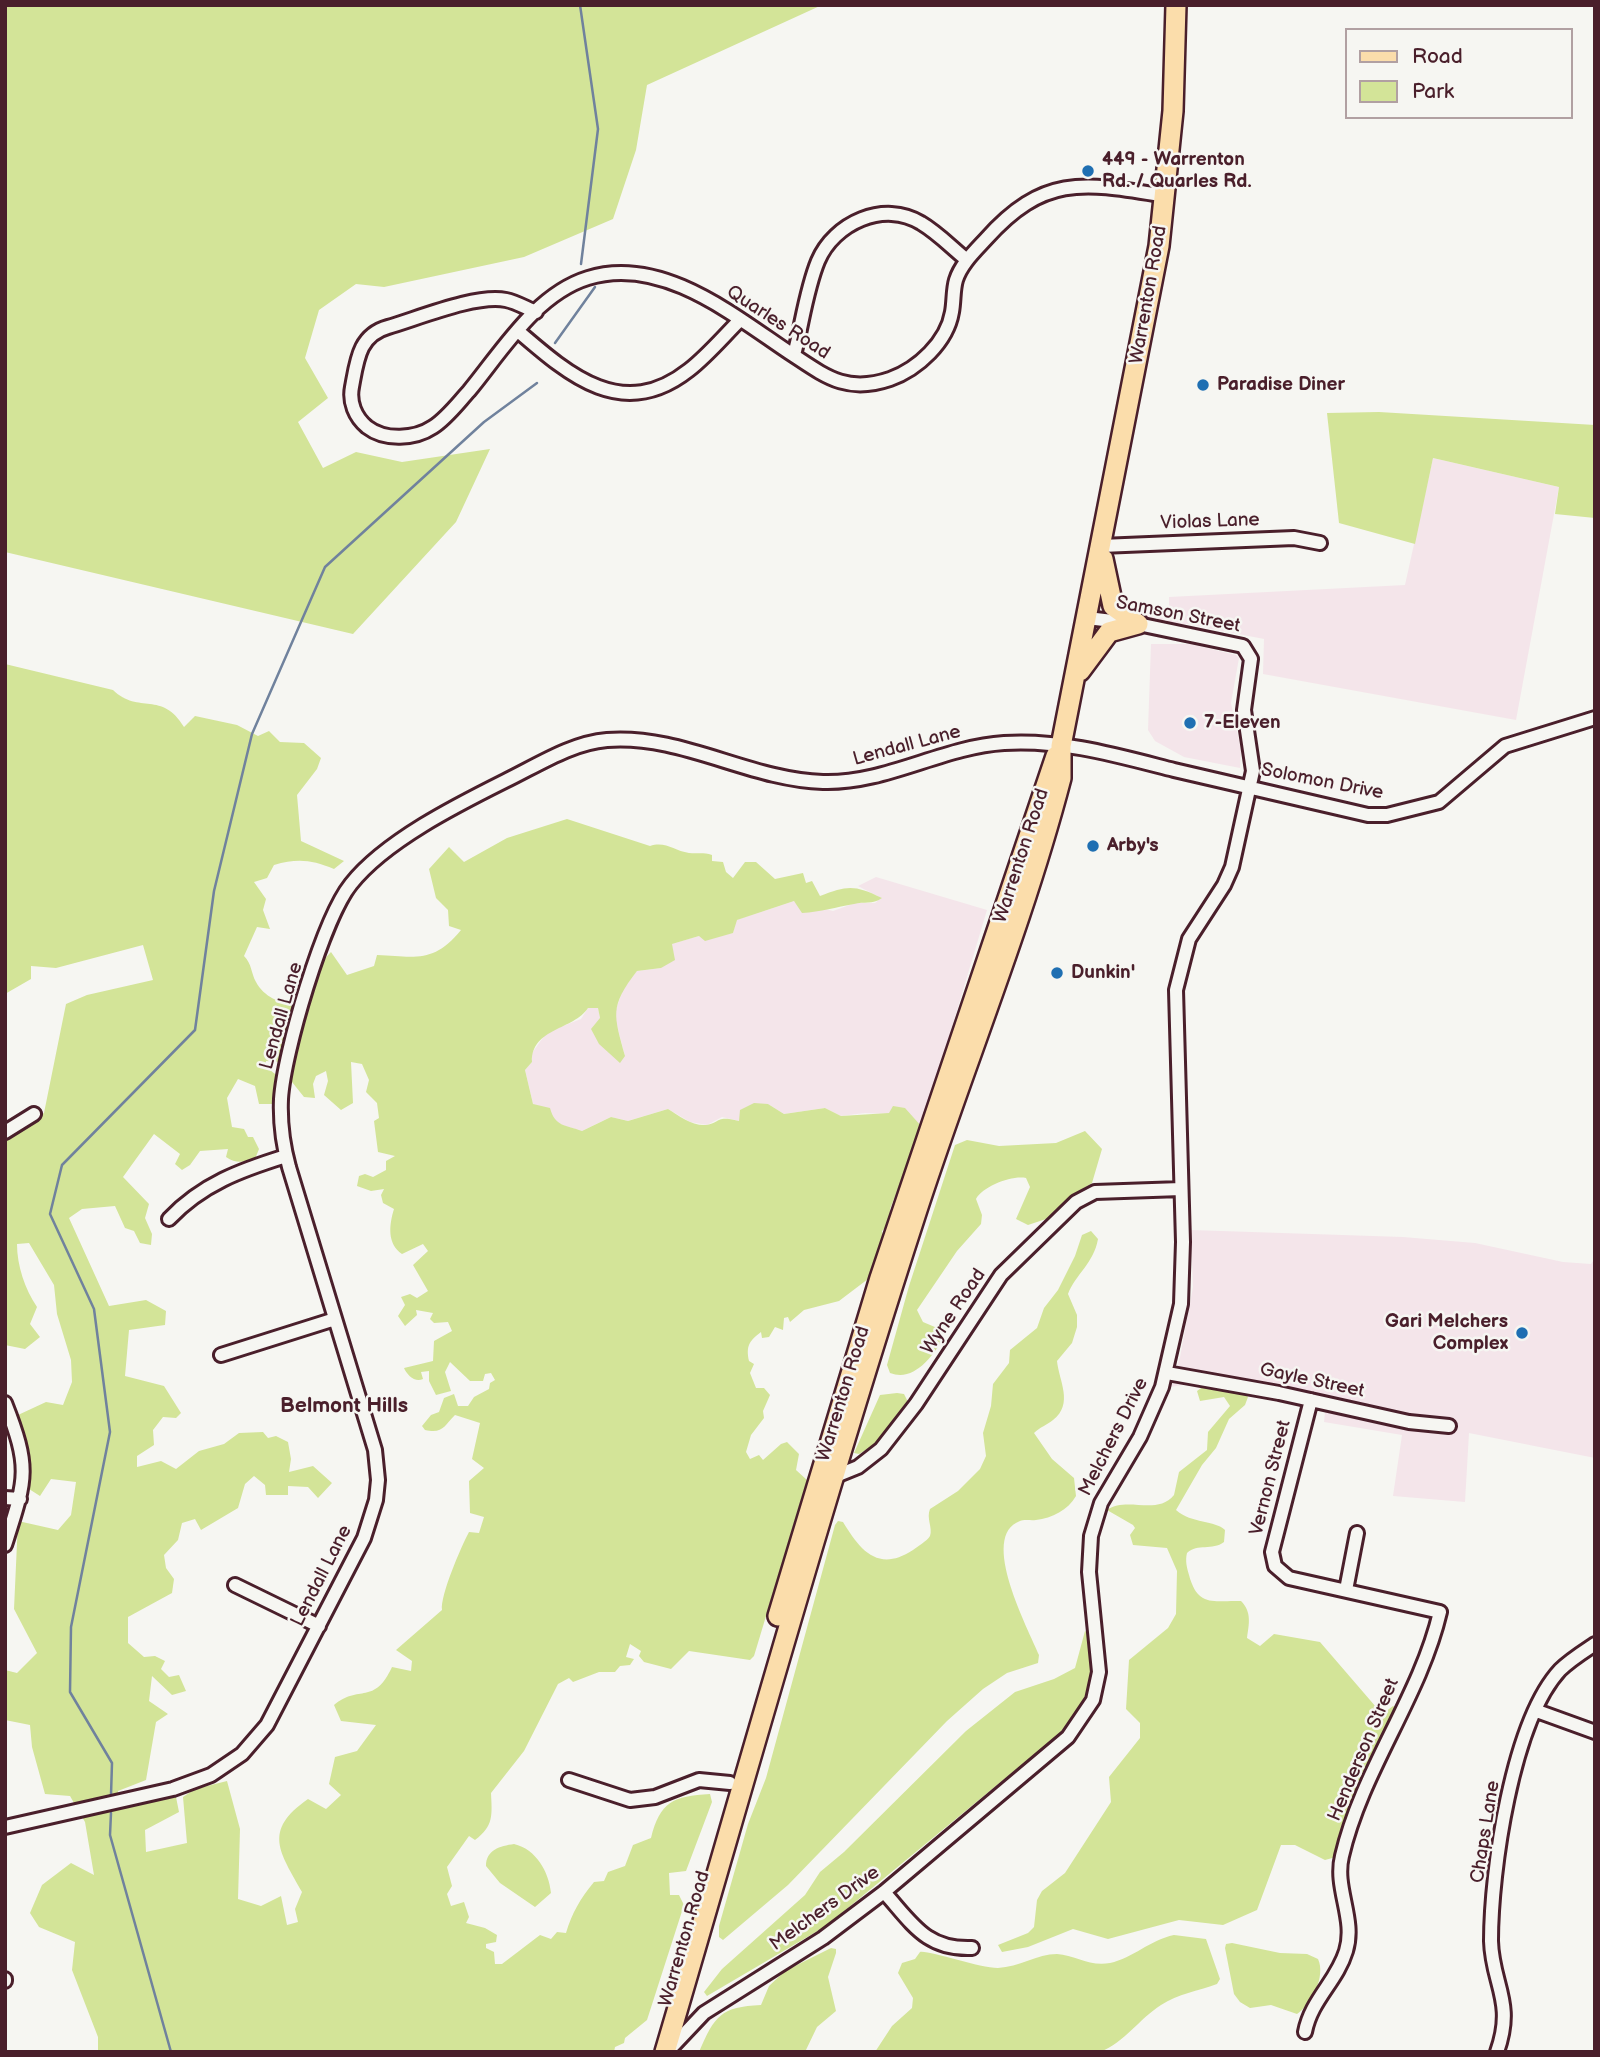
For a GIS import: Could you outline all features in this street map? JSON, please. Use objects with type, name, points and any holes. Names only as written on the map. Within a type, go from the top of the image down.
[{"type":"main road","name":"Warrenton Road","points":[[666,2052],[880,1278],[998,932],[1048,773],[1061,746],[1148,308],[1166,196],[1177,5]]},
{"type":"main road","points":[[1101,548],[1113,606],[1138,624]]},
{"type":"main road","points":[[1075,679],[1109,632],[1138,624]]},
{"type":"main road","name":"Warrenton Road","points":[[652,2052],[730,1783],[826,1479]]},
{"type":"street","name":"Quarles Road","points":[[536,312],[503,299],[462,305],[377,330],[364,342],[357,361],[351,394],[361,421],[384,435],[412,436],[442,421],[518,331],[560,292],[584,278],[625,272],[666,280],[688,289],[794,355],[819,374],[846,384],[873,384],[902,373],[925,357],[945,332],[953,309],[956,280],[967,260],[1008,215],[1024,203],[1050,191],[1087,185],[1166,196]]},
{"type":"street","points":[[794,355],[817,263],[831,240],[848,225],[883,214],[910,217],[929,228],[967,260]]},
{"type":"street","points":[[518,331],[556,364],[589,385],[631,393],[660,387],[688,371],[740,321]]},
{"type":"street","name":"Violas Lane","points":[[1101,548],[1294,538],[1320,543]]},
{"type":"street","name":"Samson Street","points":[[1087,618],[1138,624],[1237,643],[1248,651],[1250,666],[1244,710],[1252,756],[1249,788]]},
{"type":"street","name":"Solomon Drive","points":[[1061,746],[1368,815],[1387,815],[1439,802],[1505,746],[1595,718]]},
{"type":"street","name":"Lendall Lane","points":[[5,1827],[173,1789],[228,1766],[256,1741],[267,1725],[363,1538],[373,1513],[378,1480],[375,1450],[286,1156],[281,1113],[288,1055],[307,992],[340,901],[357,878],[383,855],[491,788],[571,748],[603,740],[654,743],[782,777],[821,782],[860,779],[984,745],[1024,742],[1061,746]]},
{"type":"street","name":"Melchers Drive","points":[[666,2052],[704,2013],[823,1938],[884,1892],[1068,1737],[1088,1712],[1099,1672],[1089,1572],[1093,1527],[1101,1503],[1152,1412],[1167,1373],[1182,1294],[1175,990],[1189,939],[1224,885],[1232,867],[1249,788]]},
{"type":"street","points":[[5,1132],[34,1114]]},
{"type":"street","points":[[169,1219],[197,1193],[221,1178],[286,1156]]},
{"type":"street","name":"Wyne Road","points":[[826,1479],[858,1467],[881,1448],[916,1404],[993,1284],[1076,1202],[1095,1192],[1181,1189]]},
{"type":"street","points":[[221,1355],[335,1320]]},
{"type":"street","name":"Gayle Street","points":[[1167,1373],[1311,1400],[1409,1422],[1449,1426]]},
{"type":"street","name":"Vernon Street","points":[[1275,1566],[1272,1552],[1311,1400]]},
{"type":"street","points":[[5,1403],[24,1461],[20,1499],[5,1545]]},
{"type":"street","points":[[5,1498],[20,1499]]},
{"type":"street","points":[[1346,1590],[1357,1533]]},
{"type":"street","name":"Henderson Street","points":[[1275,1566],[1289,1578],[1440,1612],[1428,1653],[1372,1771],[1342,1856],[1341,1878],[1349,1921],[1346,1950],[1315,2001],[1305,2032]]},
{"type":"street","points":[[236,1585],[319,1626]]},
{"type":"street","name":"Chaps Lane","points":[[1497,2052],[1505,2007],[1491,1944],[1508,1795],[1522,1744],[1548,1686],[1561,1669],[1595,1644]]},
{"type":"street","points":[[1536,1711],[1595,1732]]},
{"type":"street","points":[[569,1780],[626,1799],[642,1800],[699,1780],[730,1783]]},
{"type":"street","points":[[884,1892],[926,1937],[948,1948],[972,1948]]},
{"type":"street","points":[[677,2012],[690,2015],[704,2013]]},
{"type":"shaded area","points":[[1433,458],[1559,487],[1516,720],[1263,674],[1264,639],[1187,624],[1130,632],[1126,604],[1169,617],[1169,597],[1405,585]]},
{"type":"shaded area","points":[[1151,644],[1190,644],[1239,658],[1231,703],[1241,750],[1240,768],[1184,757],[1155,741],[1148,730]]},
{"type":"shaded area","points":[[876,877],[987,910],[922,1127],[909,1115],[865,1113],[841,1116],[825,1108],[784,1114],[768,1104],[739,1121],[722,1117],[707,1125],[690,1122],[668,1109],[628,1121],[611,1117],[582,1131],[558,1124],[533,1104],[525,1070],[532,1062],[532,1053],[547,1032],[581,1019],[588,1008],[598,1007],[600,1018],[625,1056],[614,1015],[623,989],[637,971],[661,968],[671,944],[699,936],[733,933],[736,920],[794,901],[833,911],[855,903],[875,903],[881,898],[858,886]]},
{"type":"shaded area","points":[[1191,1230],[1403,1237],[1475,1243],[1563,1262],[1591,1264],[1595,1258],[1595,1458],[1469,1433],[1465,1502],[1393,1496],[1402,1435],[1324,1422],[1325,1412],[1236,1390],[1196,1383],[1170,1387],[1180,1357],[1193,1287]]},
{"type":"green space","points":[[5,5],[822,5],[647,85],[636,150],[613,219],[524,257],[384,287],[356,284],[319,310],[305,358],[328,398],[298,422],[323,468],[356,452],[402,462],[490,449],[456,522],[353,634],[5,552]]},
{"type":"green space","points":[[1379,412],[1595,425],[1595,518],[1555,514],[1559,487],[1433,458],[1415,544],[1339,523],[1327,413]]},
{"type":"green space","points":[[5,664],[113,690],[132,701],[159,706],[176,716],[184,727],[195,716],[237,725],[258,736],[269,731],[280,742],[304,743],[321,758],[317,769],[297,795],[301,841],[344,861],[334,869],[305,861],[290,861],[274,865],[267,878],[254,882],[266,899],[263,910],[270,929],[257,927],[244,956],[263,992],[278,1001],[295,1006],[281,1062],[266,1061],[266,1067],[279,1077],[272,1104],[259,1104],[255,1086],[238,1079],[227,1098],[232,1127],[244,1129],[248,1137],[253,1137],[259,1149],[255,1159],[233,1161],[226,1157],[228,1149],[200,1151],[190,1165],[182,1170],[175,1164],[180,1154],[154,1134],[123,1177],[149,1204],[145,1218],[152,1234],[151,1245],[140,1243],[134,1231],[125,1228],[115,1206],[82,1209],[69,1218],[109,1306],[146,1300],[166,1311],[165,1325],[129,1330],[125,1376],[164,1386],[181,1413],[176,1418],[163,1417],[153,1430],[154,1445],[137,1456],[137,1467],[161,1461],[176,1469],[199,1451],[224,1444],[239,1433],[263,1432],[268,1438],[276,1436],[288,1442],[291,1459],[289,1472],[313,1466],[332,1483],[318,1498],[308,1487],[288,1486],[288,1495],[266,1495],[265,1485],[254,1476],[245,1484],[238,1508],[201,1530],[195,1519],[182,1523],[178,1540],[164,1555],[166,1568],[174,1579],[172,1593],[128,1617],[128,1643],[144,1657],[155,1656],[165,1661],[161,1669],[169,1677],[179,1675],[186,1691],[172,1695],[152,1676],[149,1701],[168,1714],[156,1722],[146,1780],[118,1791],[117,1809],[176,1797],[179,1812],[145,1830],[146,1852],[187,1843],[183,1797],[195,1789],[227,1781],[240,1829],[238,1899],[261,1906],[281,1896],[287,1925],[298,1922],[295,1909],[302,1892],[282,1853],[280,1832],[285,1821],[308,1799],[326,1809],[341,1795],[329,1784],[335,1757],[357,1751],[376,1725],[341,1721],[334,1705],[351,1696],[372,1691],[385,1679],[392,1667],[411,1671],[412,1661],[396,1650],[442,1610],[448,1583],[461,1549],[469,1532],[479,1533],[484,1517],[470,1513],[469,1481],[484,1468],[472,1459],[480,1423],[455,1415],[440,1430],[425,1430],[422,1426],[431,1415],[439,1412],[444,1398],[454,1394],[458,1406],[468,1406],[474,1397],[489,1389],[490,1383],[495,1380],[491,1373],[485,1374],[483,1381],[470,1381],[450,1362],[445,1372],[451,1391],[436,1395],[429,1381],[429,1371],[421,1372],[423,1379],[417,1380],[409,1376],[404,1368],[433,1361],[434,1341],[452,1331],[448,1322],[434,1323],[430,1319],[433,1313],[416,1310],[417,1315],[405,1326],[398,1316],[405,1305],[401,1297],[410,1294],[417,1298],[428,1291],[413,1265],[428,1251],[423,1244],[402,1254],[397,1250],[390,1234],[394,1209],[383,1203],[381,1195],[384,1189],[371,1191],[357,1186],[359,1176],[365,1174],[373,1177],[386,1170],[386,1161],[395,1156],[378,1152],[374,1121],[379,1118],[377,1103],[366,1092],[369,1080],[362,1064],[351,1062],[353,1103],[341,1110],[324,1095],[328,1081],[326,1071],[316,1076],[313,1084],[315,1098],[304,1097],[292,1082],[303,1013],[323,962],[331,952],[347,975],[374,966],[377,955],[424,956],[442,948],[461,930],[449,926],[448,910],[436,898],[429,869],[449,847],[464,862],[507,838],[567,819],[650,846],[665,845],[684,852],[712,855],[712,861],[723,862],[726,872],[733,878],[745,862],[756,862],[775,879],[803,873],[806,883],[812,881],[820,896],[851,888],[882,898],[802,913],[794,901],[737,920],[733,933],[705,941],[699,936],[672,944],[675,960],[661,968],[637,971],[618,1003],[618,1030],[625,1056],[620,1063],[599,1044],[591,1029],[600,1018],[598,1008],[588,1008],[582,1015],[538,1042],[532,1062],[525,1070],[533,1104],[550,1108],[558,1122],[582,1131],[611,1117],[628,1121],[668,1109],[701,1125],[722,1119],[739,1121],[740,1110],[754,1103],[768,1104],[784,1114],[825,1108],[841,1116],[889,1113],[893,1106],[905,1108],[922,1127],[890,1209],[891,1222],[882,1231],[884,1242],[868,1279],[839,1301],[804,1310],[790,1322],[788,1317],[784,1318],[783,1330],[775,1327],[769,1337],[762,1338],[761,1332],[749,1344],[749,1361],[754,1364],[750,1373],[756,1388],[764,1388],[770,1395],[763,1411],[764,1418],[751,1435],[746,1452],[750,1459],[759,1455],[763,1460],[787,1442],[799,1454],[796,1470],[807,1480],[754,1656],[750,1660],[689,1651],[671,1669],[644,1662],[639,1656],[641,1651],[630,1644],[626,1657],[634,1659],[630,1665],[620,1666],[615,1672],[599,1672],[573,1682],[569,1678],[558,1684],[524,1751],[491,1793],[491,1814],[486,1830],[475,1840],[469,1836],[447,1867],[452,1886],[447,1894],[451,1906],[464,1902],[469,1917],[466,1923],[485,1928],[497,1935],[496,1942],[486,1944],[486,1948],[494,1952],[495,1964],[502,1964],[540,1935],[551,1939],[557,1932],[566,1933],[577,1906],[594,1882],[604,1881],[608,1872],[625,1866],[633,1845],[651,1838],[659,1816],[670,1803],[677,1799],[710,1794],[712,1802],[686,1871],[669,1873],[670,1895],[679,1895],[684,1905],[647,2020],[625,2038],[624,2043],[615,2047],[614,2052],[98,2052],[98,2037],[72,1970],[75,1942],[39,1927],[30,1913],[42,1885],[71,1863],[94,1875],[85,1822],[70,1796],[45,1794],[32,1747],[30,1725],[5,1720],[5,1670],[17,1673],[37,1653],[14,1609],[18,1521],[58,1530],[71,1515],[76,1482],[51,1479],[40,1496],[29,1489],[30,1454],[18,1415],[46,1402],[63,1405],[72,1382],[71,1360],[57,1314],[54,1285],[29,1243],[17,1244],[18,1261],[22,1277],[37,1307],[30,1324],[40,1337],[25,1349],[5,1345],[5,1138],[44,1113],[66,1004],[87,995],[153,980],[143,945],[56,968],[31,966],[31,979],[5,994]]},
{"type":"green space","points":[[1085,1131],[1102,1149],[1092,1183],[1068,1198],[1046,1219],[1028,1225],[1016,1219],[1030,1187],[1026,1178],[998,1182],[980,1194],[976,1199],[982,1215],[981,1224],[957,1251],[917,1310],[923,1322],[942,1330],[944,1338],[922,1366],[907,1374],[890,1373],[887,1365],[909,1286],[955,1145],[967,1140],[999,1146],[1056,1143]]},
{"type":"green space","points":[[1091,1231],[1098,1239],[1096,1247],[1068,1294],[1077,1315],[1077,1327],[1072,1343],[1057,1361],[1064,1392],[1063,1407],[1053,1420],[1034,1433],[1052,1459],[1074,1478],[1076,1496],[1069,1505],[1054,1515],[1020,1521],[1008,1530],[1004,1545],[1010,1584],[1039,1655],[1038,1663],[1007,1673],[983,1689],[947,1721],[788,1885],[723,1940],[719,1937],[719,1926],[748,1824],[766,1778],[835,1525],[838,1521],[843,1522],[863,1549],[880,1559],[901,1557],[929,1538],[930,1509],[958,1491],[980,1469],[986,1456],[983,1433],[991,1406],[993,1384],[1009,1363],[1010,1350],[1037,1328],[1044,1308],[1058,1290],[1075,1256],[1082,1235]]},
{"type":"green space","points":[[1204,1386],[1245,1393],[1248,1397],[1245,1405],[1229,1419],[1216,1448],[1202,1465],[1176,1510],[1189,1518],[1225,1530],[1224,1542],[1196,1548],[1187,1553],[1188,1570],[1197,1593],[1208,1600],[1241,1601],[1248,1614],[1247,1638],[1260,1646],[1274,1634],[1320,1642],[1376,1707],[1385,1712],[1393,1706],[1398,1709],[1336,1857],[1325,1860],[1295,1845],[1281,1845],[1257,1910],[1223,1925],[1179,1920],[1108,1939],[1073,1929],[1028,1947],[1002,1952],[998,1945],[1028,1933],[1034,1927],[1037,1900],[1042,1891],[1065,1873],[1111,1802],[1109,1777],[1140,1738],[1140,1723],[1126,1709],[1129,1660],[1168,1628],[1176,1614],[1177,1571],[1167,1548],[1133,1545],[1130,1535],[1135,1528],[1133,1525],[1107,1510],[1115,1506],[1159,1504],[1174,1495],[1179,1472],[1207,1450],[1208,1432],[1230,1406],[1224,1397],[1200,1401],[1197,1391]]},
{"type":"green space","points":[[904,1394],[908,1402],[884,1439],[859,1454],[854,1453],[880,1395]]},
{"type":"green space","points":[[1085,1631],[1090,1635],[1089,1685],[1081,1707],[1065,1729],[826,1926],[707,1996],[704,1992],[722,1969],[805,1895],[820,1872],[844,1852],[966,1731],[1015,1692],[1054,1679],[1075,1668]]},
{"type":"green space","points":[[514,1844],[535,1856],[547,1877],[551,1893],[535,1907],[500,1883],[486,1866],[491,1853]]},
{"type":"green space","points":[[1174,1935],[1206,1939],[1220,1979],[1217,1984],[1181,1995],[1161,2005],[1117,2042],[1100,2052],[875,2052],[892,2026],[912,2008],[913,1998],[898,1973],[902,1963],[915,1959],[920,1952],[998,1968],[1057,1954],[1103,1964],[1118,1961]]},
{"type":"green space","points":[[1226,1944],[1280,1953],[1307,1954],[1318,1959],[1319,1981],[1308,2004],[1297,2014],[1271,2005],[1250,2008],[1240,2002],[1234,1994],[1225,1948]]},
{"type":"green space","points":[[831,1948],[836,1949],[836,1953],[828,1977],[836,2011],[817,2027],[805,2052],[699,2052],[710,2029],[721,2015],[737,2008],[761,2005],[769,1986],[785,1971]]},
{"type":"waterway","points":[[580,5],[598,129],[581,264]]},
{"type":"waterway","points":[[555,343],[595,287]]},
{"type":"waterway","points":[[111,1795],[112,1763],[70,1692],[71,1627],[110,1432],[94,1309],[50,1214],[62,1165],[195,1030],[214,891],[252,734],[325,567],[484,422],[537,383]]},
{"type":"waterway","points":[[111,1813],[110,1835],[171,2052]]},
{"type":"place","name":"449 - Warrenton Rd. / Quarles Rd.","points":[[1088,171]]},
{"type":"place","name":"Paradise Diner","points":[[1203,385]]},
{"type":"place","name":"7-Eleven","points":[[1190,723]]},
{"type":"place","name":"Arby's","points":[[1093,846]]},
{"type":"place","name":"Dunkin'","points":[[1057,973]]},
{"type":"place","name":"Gari Melchers Complex","points":[[1522,1333]]},
{"type":"district","name":"Belmont Hills","points":[[344,1407]]}]
